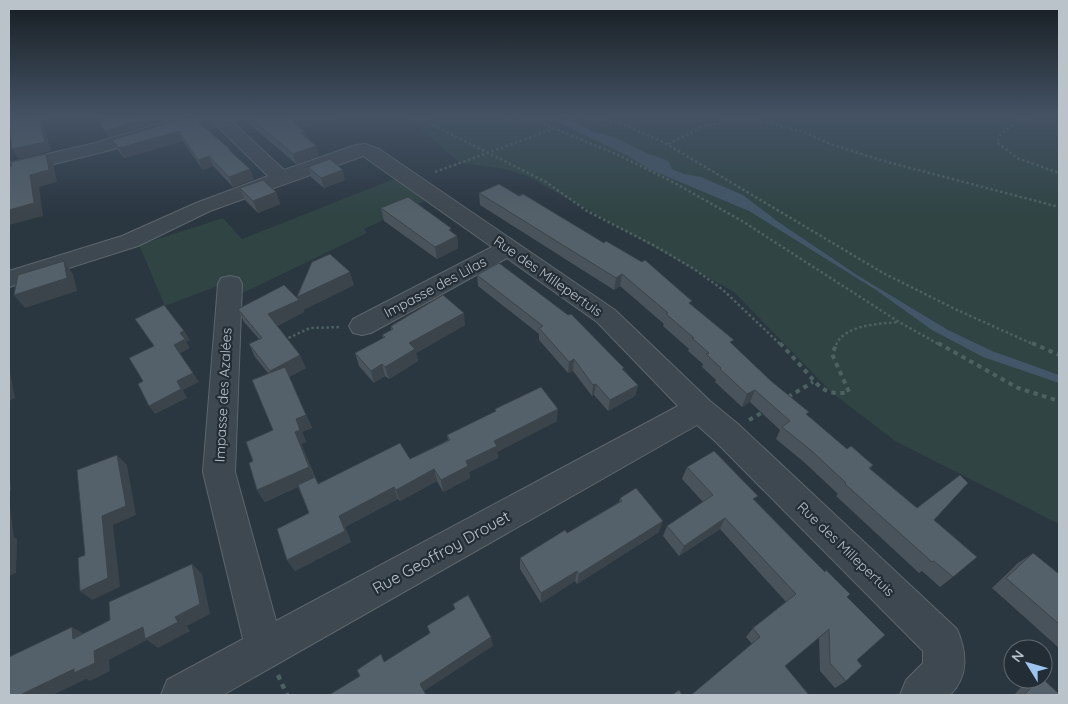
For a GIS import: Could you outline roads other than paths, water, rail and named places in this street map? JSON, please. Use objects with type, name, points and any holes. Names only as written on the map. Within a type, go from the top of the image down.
[{"type":"street","points":[[9,169],[92,149]]},
{"type":"street","points":[[250,149],[281,178]]},
{"type":"street","name":"Rue des Millepertuis","points":[[9,279],[130,242],[203,207],[356,151],[366,150],[413,180],[606,316],[699,409],[727,433],[943,643],[944,672],[921,695]]},
{"type":"street","name":"Impasse des Lilas","points":[[362,326],[508,248]]},
{"type":"street","name":"Impasse des Azalées","points":[[230,284],[218,472],[258,627],[266,649]]},
{"type":"street","name":"Rue Geoffroy Drouet","points":[[182,695],[699,409]]},
{"type":"water","points":[[613,149],[638,149],[664,159],[669,162],[672,169],[684,174],[701,177],[743,195],[777,221],[857,275],[948,330],[992,351],[1059,375],[1059,383],[983,357],[932,330],[876,290],[749,211],[649,169]]}]
